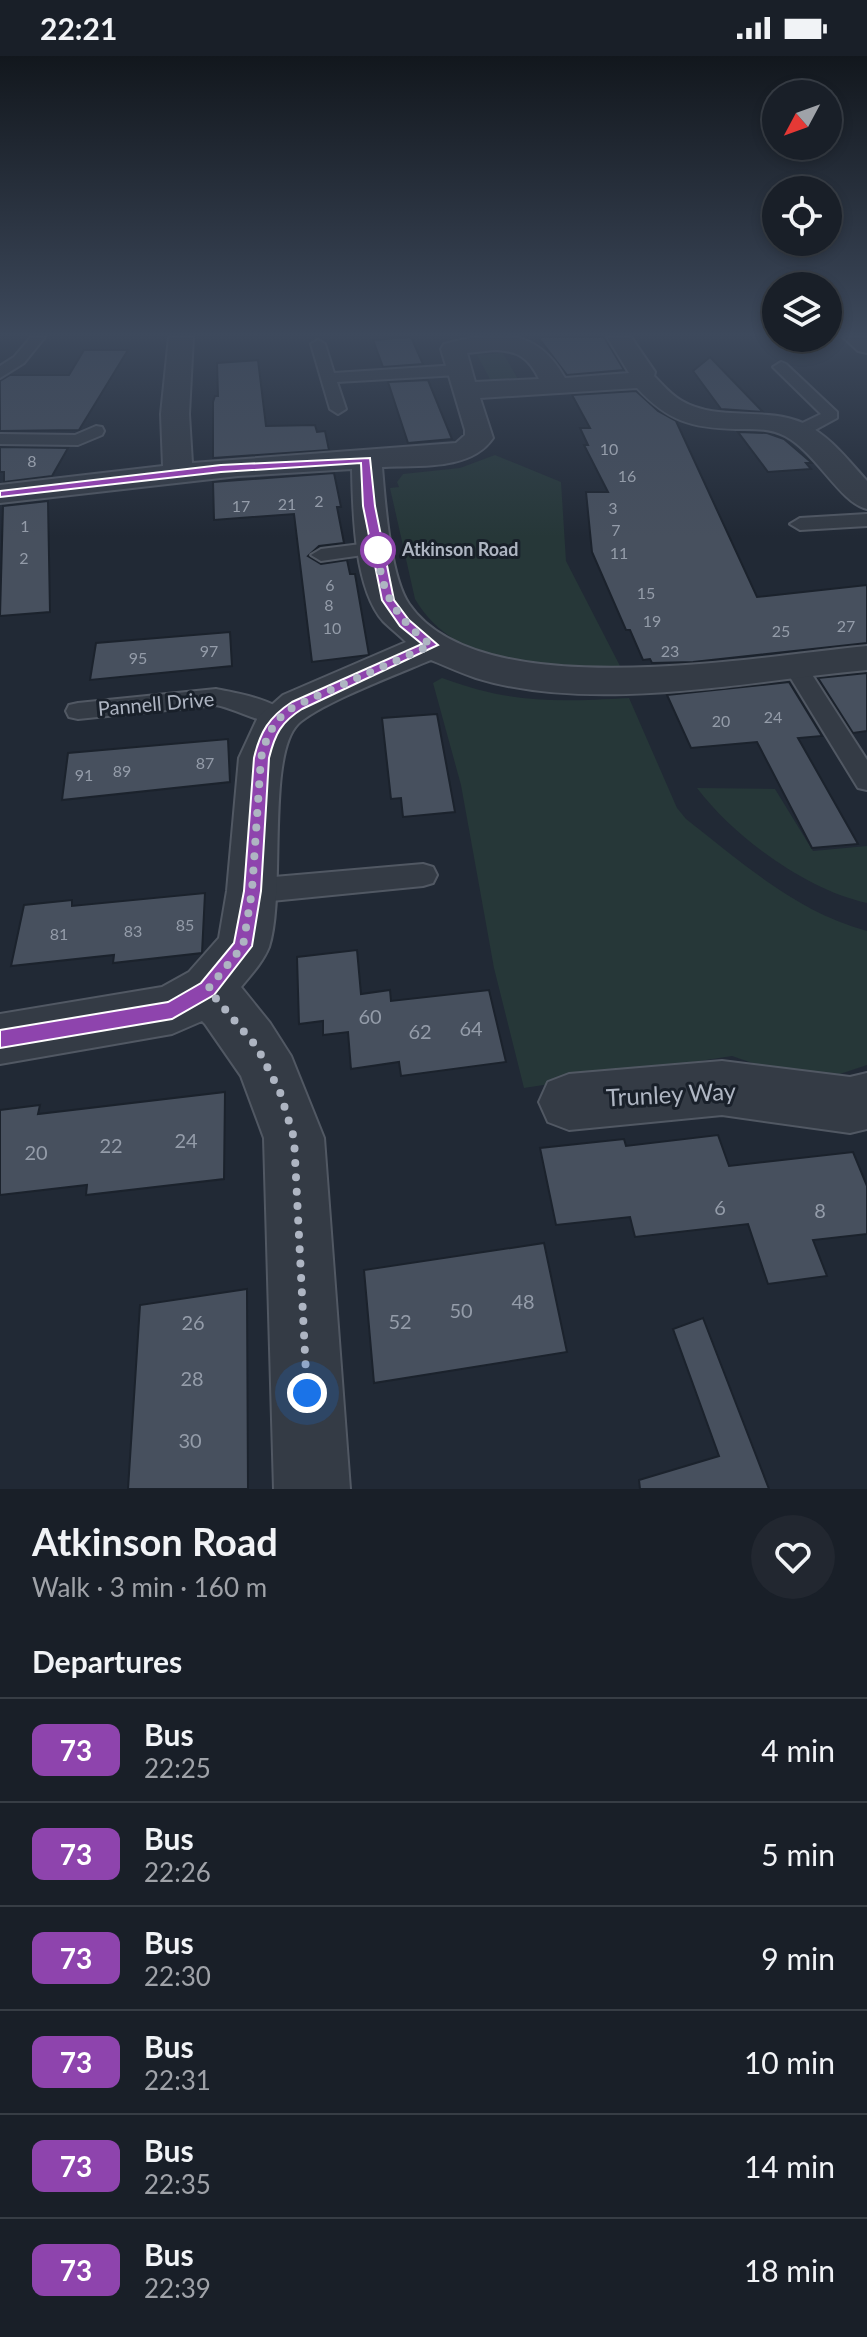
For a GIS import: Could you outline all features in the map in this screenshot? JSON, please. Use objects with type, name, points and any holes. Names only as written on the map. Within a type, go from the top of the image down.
[{"type":"street","points":[[176,404],[178,473]]},
{"type":"street","points":[[0,494],[178,473],[442,455],[473,445],[479,438],[470,404]]},
{"type":"street","points":[[668,404],[687,415],[709,420],[772,423],[798,432],[867,500]]},
{"type":"street","points":[[367,460],[369,506],[388,600],[404,623],[431,645],[473,665],[513,677],[638,679],[867,658]]},
{"type":"street","points":[[0,1039],[172,1010],[208,989],[243,946],[252,891],[261,758],[266,737],[278,718],[297,705],[431,645]]},
{"type":"street","points":[[208,989],[257,1047],[280,1092],[294,1138],[312,1489]]},
{"type":"street","name":"Trunley Way","points":[[569,1102],[722,1088],[850,1105],[867,1101]]},
{"type":"lane","points":[[336,404],[338,409]]},
{"type":"lane","points":[[798,432],[831,415],[819,404]]},
{"type":"lane","points":[[0,439],[78,440],[96,431]]},
{"type":"lane","points":[[800,524],[867,520]]},
{"type":"lane","points":[[321,555],[377,548]]},
{"type":"lane","points":[[794,664],[867,781]]},
{"type":"lane","name":"Pannell Drive","points":[[78,711],[216,697],[244,702],[278,718]]},
{"type":"lane","points":[[252,891],[423,875]]},
{"type":"shaded area","points":[[495,455],[561,482],[566,561],[620,666],[534,665],[479,652],[454,639],[432,622],[415,599],[390,488],[399,487],[397,482],[403,474],[460,468]]},
{"type":"shaded area","points":[[442,678],[513,697],[579,700],[629,698],[677,808],[686,819],[793,899],[867,931],[867,1065],[831,1077],[776,1071],[732,1056],[524,1088],[494,968],[461,785],[433,683]]},
{"type":"shaded area","points":[[697,788],[775,789],[813,851],[867,846],[867,903],[820,886],[773,859],[731,825]]},
{"type":"building","points":[[0,404],[95,404],[79,430],[0,431]]},
{"type":"building","points":[[213,404],[263,404],[266,426],[315,425],[317,432],[325,431],[329,450],[213,458]]},
{"type":"building","points":[[395,404],[438,404],[452,439],[408,443]]},
{"type":"building","points":[[577,404],[650,404],[676,421],[757,597],[867,585],[867,643],[693,662],[652,663],[650,659],[643,660],[630,630],[626,630],[592,552],[586,492],[608,492],[584,445],[588,445],[580,428],[590,428]]},
{"type":"building","points":[[717,404],[755,404],[763,412],[721,409]]},
{"type":"building","points":[[738,432],[767,433],[784,439],[812,463],[806,463],[811,469],[768,472]]},
{"type":"building","points":[[0,447],[68,448],[52,476],[4,482],[4,472],[0,472]]},
{"type":"building","points":[[334,473],[344,543],[319,546],[308,556],[321,564],[347,560],[350,574],[355,574],[369,655],[312,662],[294,514],[214,520],[213,482]]},
{"type":"building","points":[[48,501],[50,612],[0,616],[3,506]]},
{"type":"building","points":[[230,632],[232,666],[90,680],[96,643]]},
{"type":"building","points":[[867,673],[867,731],[853,733],[818,678]]},
{"type":"building","points":[[789,682],[822,736],[798,738],[858,844],[812,848],[757,742],[691,748],[667,695]]},
{"type":"building","points":[[437,714],[455,812],[403,817],[401,798],[391,799],[382,718]]},
{"type":"building","points":[[228,739],[230,782],[62,800],[68,753]]},
{"type":"building","points":[[205,893],[202,953],[113,963],[114,955],[11,966],[24,905],[72,900],[72,906]]},
{"type":"building","points":[[357,950],[361,994],[390,990],[391,1001],[489,990],[506,1062],[401,1076],[399,1062],[351,1069],[348,1032],[323,1035],[323,1021],[299,1024],[297,957]]},
{"type":"building","points":[[225,1092],[224,1179],[86,1195],[87,1185],[0,1195],[0,1110],[40,1105],[38,1114]]},
{"type":"building","points":[[718,1135],[729,1166],[853,1152],[867,1186],[867,1234],[813,1240],[827,1276],[768,1284],[748,1224],[635,1237],[630,1217],[556,1225],[540,1148],[624,1139],[626,1146]]},
{"type":"building","points":[[544,1243],[567,1352],[374,1383],[364,1270]]},
{"type":"building","points":[[247,1289],[248,1489],[128,1489],[140,1305]]},
{"type":"building","points":[[703,1318],[769,1489],[640,1489],[639,1480],[719,1456],[673,1329]]},
{"type":"bus line","name":"73","points":[[0,494],[221,469],[367,460],[369,506],[388,600],[404,623],[431,645],[297,705],[278,718],[266,737],[261,758],[252,891],[243,946],[208,989],[172,1010],[0,1039]]},
{"type":"place","name":"Atkinson Road","points":[[378,550]]},
{"type":"route","points":[[307,1393],[294,1138],[280,1092],[257,1047],[208,989],[243,946],[252,891],[261,758],[266,737],[278,718],[297,705],[431,645],[404,623],[388,600],[378,550]]}]
